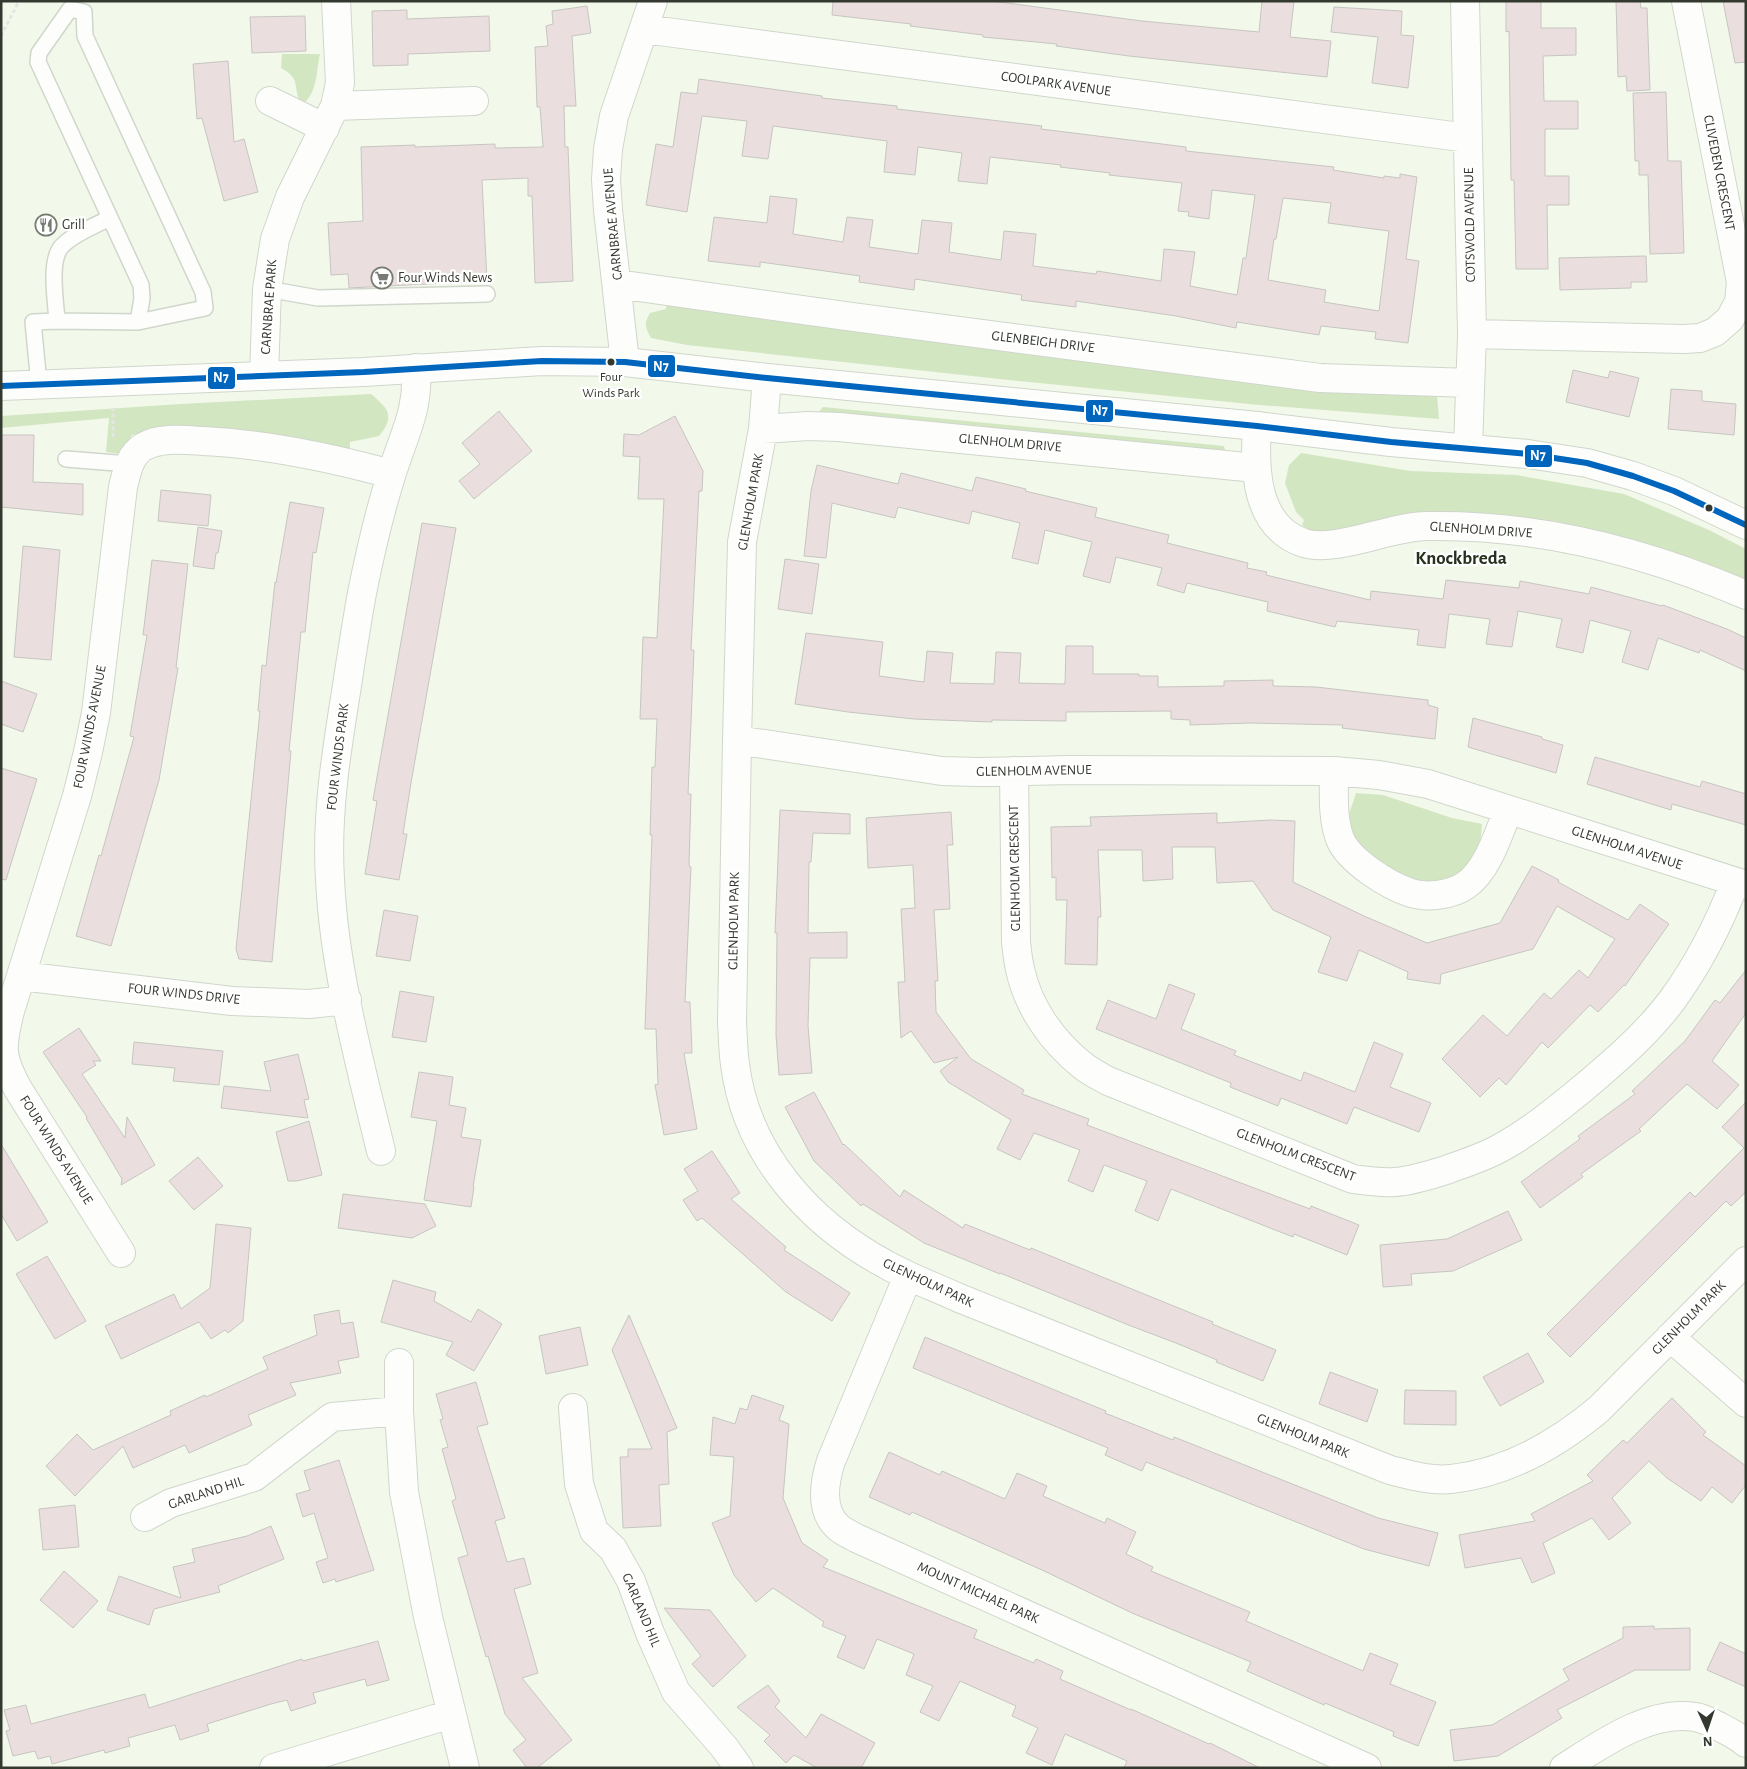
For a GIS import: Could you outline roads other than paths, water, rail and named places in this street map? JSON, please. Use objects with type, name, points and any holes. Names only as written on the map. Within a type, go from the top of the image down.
[{"type":"street","name":"CARNBRAE PARK","points":[[264,376],[267,289],[275,239],[287,205],[330,117],[340,82],[336,1]]},
{"type":"street","name":"CARNBRAE AVENUE","points":[[625,362],[607,195],[608,150],[614,116],[653,1]]},
{"type":"street","name":"COTSWOLD AVENUE","points":[[1464,1],[1472,334],[1468,448]]},
{"type":"street","name":"CLIVEDEN CRESCENT","points":[[1472,334],[1684,339],[1700,338],[1715,332],[1730,319],[1739,302],[1741,282],[1686,1]]},
{"type":"street","name":"COOLPARK AVENUE","points":[[644,29],[1468,138]]},
{"type":"street","points":[[270,101],[330,117],[474,101]]},
{"type":"street","name":"GLENBEIGH DRIVE","points":[[618,284],[852,317],[1320,378],[1470,383]]},
{"type":"street","points":[[1,386],[264,376],[542,361],[625,362],[768,378],[1257,426],[1391,442],[1528,454],[1587,463],[1633,476],[1674,491],[1746,525]]},
{"type":"street","name":"FOUR WINDS PARK","points":[[380,1151],[346,1000],[333,917],[329,834],[338,740],[362,592],[391,474],[413,412],[417,385],[416,368]]},
{"type":"street","name":"GLENHOLM PARK","points":[[768,378],[763,429],[742,542],[736,740],[732,1023],[735,1066],[745,1105],[755,1133],[770,1163],[793,1193],[825,1223],[860,1248],[908,1276],[1390,1470],[1422,1478],[1450,1479],[1479,1474],[1509,1465],[1542,1450],[1574,1430],[1599,1409],[1746,1261]]},
{"type":"street","name":"GLENHOLM DRIVE","points":[[763,429],[808,426],[838,427],[1256,468]]},
{"type":"street","name":"GLENHOLM DRIVE","points":[[1257,426],[1256,468],[1260,493],[1266,508],[1277,525],[1289,535],[1304,543],[1322,546],[1423,526],[1464,526],[1526,532],[1588,543],[1682,569],[1746,595]]},
{"type":"street","name":"FOUR WINDS AVENUE","points":[[121,1253],[18,1089],[7,1070],[3,1054],[4,1036],[77,796],[88,752],[96,713],[123,487],[129,464],[136,453],[145,446],[160,441],[187,440],[243,443],[293,450],[342,460],[391,474]]},
{"type":"street","name":"GLENHOLM AVENUE","points":[[736,740],[942,771],[1334,771],[1379,774],[1428,784],[1740,884]]},
{"type":"street","name":"GLENHOLM CRESCENT","points":[[1014,771],[1016,942],[1020,970],[1043,1024],[1059,1044],[1083,1066],[1108,1081],[1353,1179],[1396,1182],[1433,1174],[1501,1148],[1532,1128],[1614,1063],[1673,999],[1708,944],[1740,884]]},
{"type":"street","points":[[1334,771],[1336,820],[1340,839],[1349,853],[1368,868],[1390,884],[1412,893],[1432,895],[1451,892],[1467,885],[1480,871],[1493,848],[1508,810]]},
{"type":"street","name":"FOUR WINDS DRIVE","points":[[21,976],[232,1001],[309,1004],[346,1000]]},
{"type":"street","name":"MOUNT MICHAEL PARK","points":[[908,1276],[831,1461],[824,1497],[828,1512],[838,1526],[856,1538],[1367,1768]]},
{"type":"street","points":[[1670,1337],[1746,1404]]},
{"type":"street","points":[[398,1363],[404,1492],[428,1617],[465,1768]]},
{"type":"street","name":"GARLAND HIL","points":[[573,1408],[579,1484],[594,1530],[613,1549],[631,1580],[650,1633],[676,1692],[724,1747],[739,1768]]},
{"type":"street","name":"GARLAND HIL","points":[[145,1517],[171,1503],[254,1477],[332,1417],[399,1411]]},
{"type":"street","points":[[274,1768],[451,1714]]},
{"type":"street","points":[[1564,1768],[1603,1743],[1633,1728],[1656,1720],[1678,1716],[1696,1717],[1738,1736],[1746,1743]]},
{"type":"lane","points":[[39,384],[33,322],[57,320],[138,322],[205,308],[204,292],[85,36],[84,12],[70,9],[39,52],[38,62],[142,285],[138,322]]},
{"type":"lane","points":[[57,320],[54,264],[61,246],[89,228],[110,218]]},
{"type":"lane","points":[[267,289],[318,298],[487,294]]},
{"type":"lane","points":[[66,459],[129,464]]},
{"type":"place","name":"Grill","points":[[46,225]]},
{"type":"place","name":"Four Winds News","points":[[382,278]]},
{"type":"place","name":"Four Winds Park","points":[[611,362]]},
{"type":"district","name":"Knockbreda","points":[[1461,558]]}]
